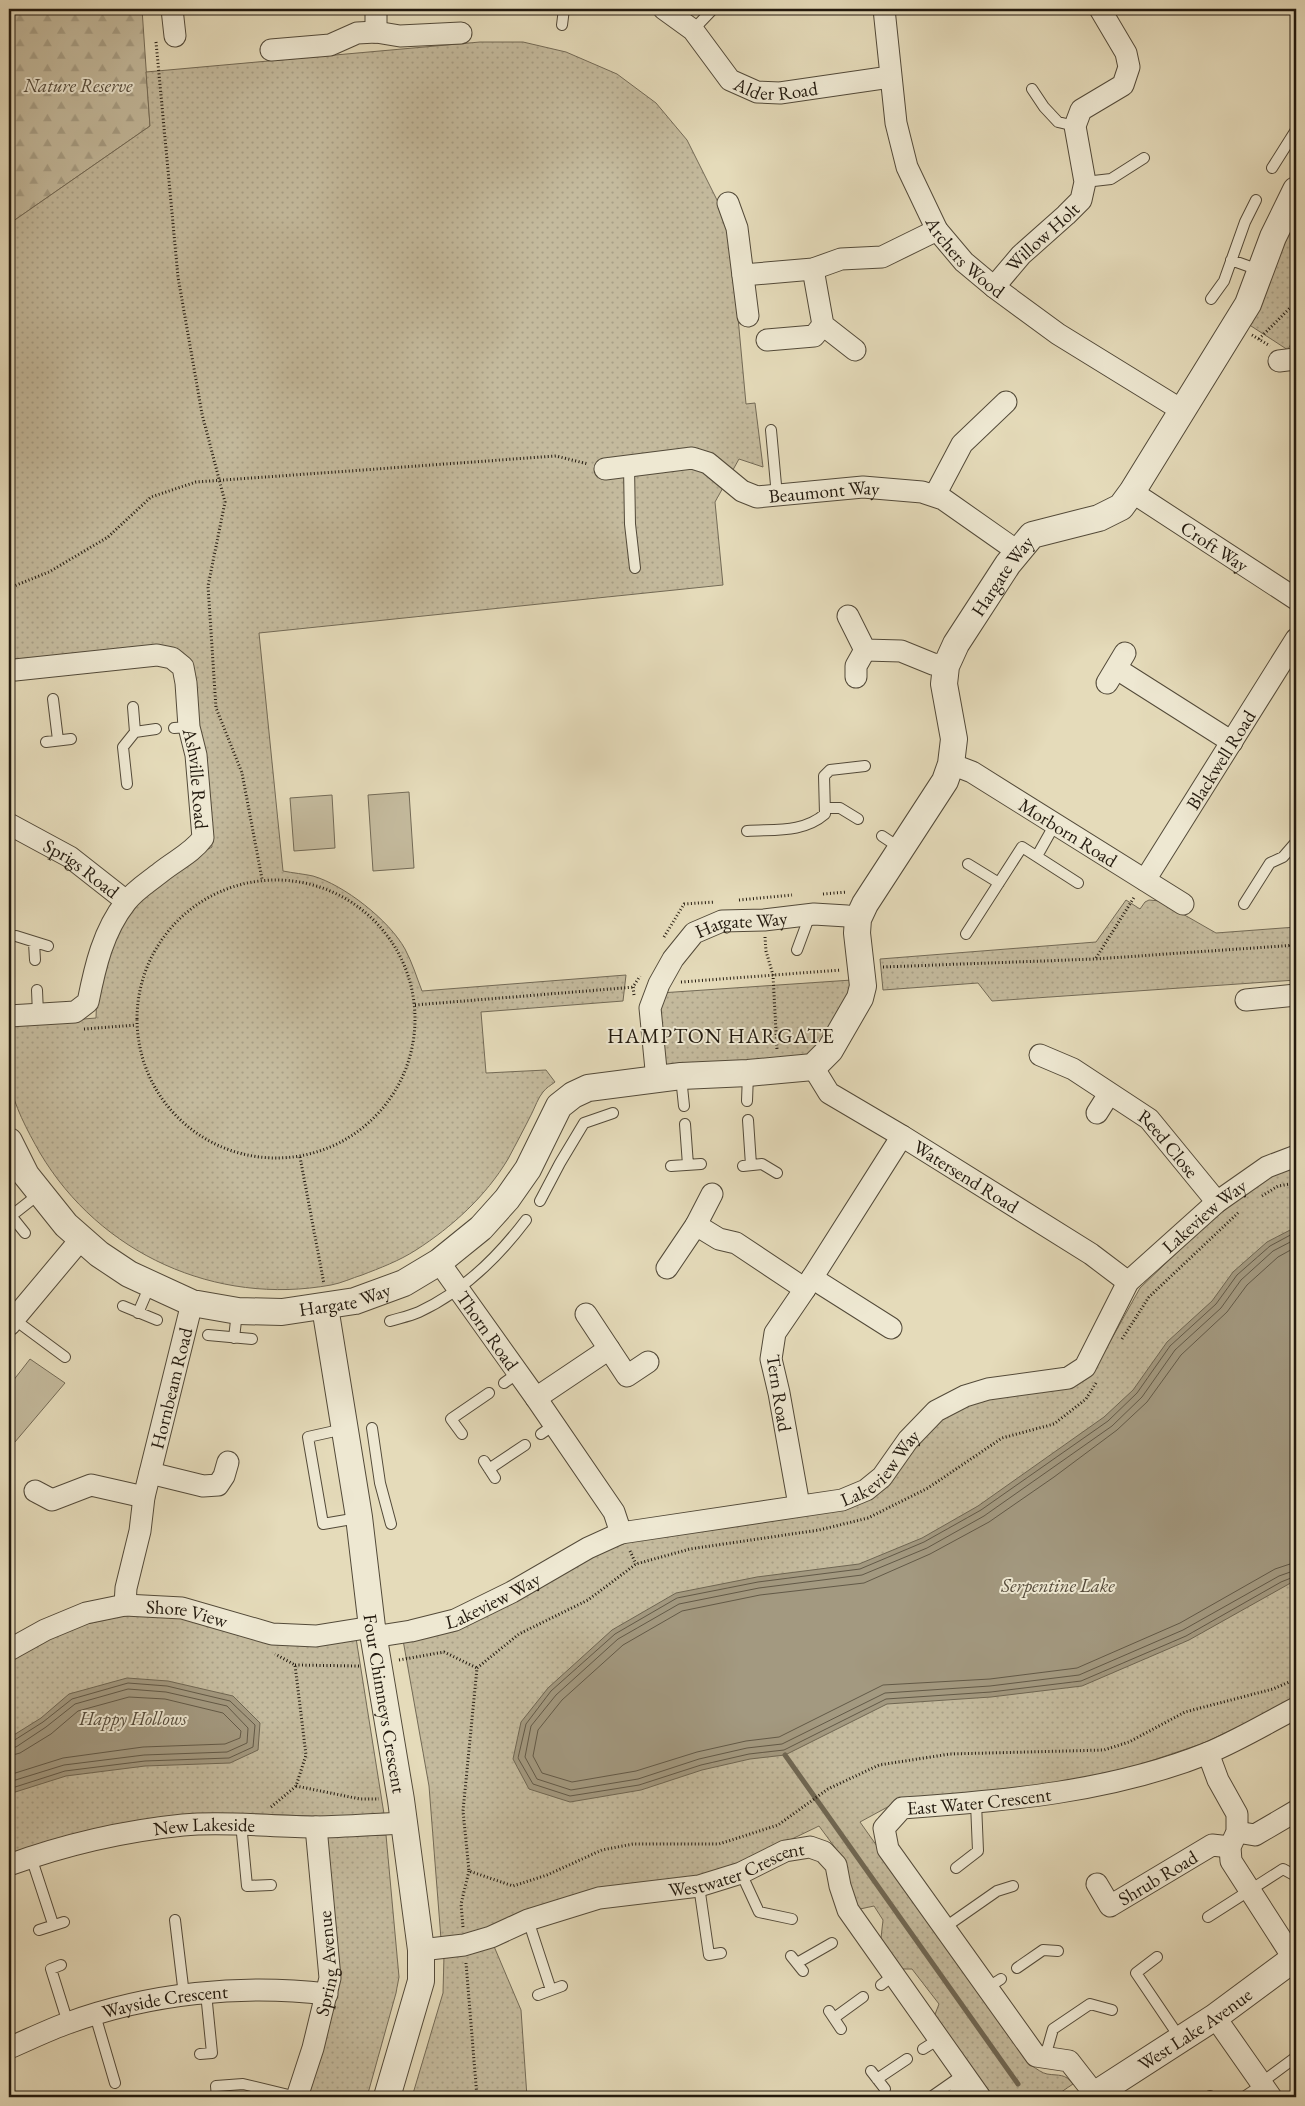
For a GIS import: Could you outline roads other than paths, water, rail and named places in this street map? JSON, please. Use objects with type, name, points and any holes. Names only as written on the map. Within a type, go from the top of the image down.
[{"type":"street","points":[[165,37],[172,9]]},
{"type":"street","points":[[376,9],[376,32]]},
{"type":"street","name":"Alder Road","points":[[664,9],[693,30],[730,80],[757,92],[780,94],[890,77]]},
{"type":"street","name":"Archers Wood","points":[[884,9],[896,123],[907,167],[921,200],[937,230],[964,262],[994,288],[1058,334],[1183,411]]},
{"type":"street","points":[[1075,126],[1081,110],[1123,85],[1130,67],[1126,53],[1100,9]]},
{"type":"street","points":[[271,50],[330,45],[358,33],[376,32],[400,36],[461,32]]},
{"type":"street","name":"Willow Holt","points":[[994,288],[1022,255],[1080,200],[1085,182],[1075,126]]},
{"type":"street","name":"Hargate Way","points":[[9,1141],[26,1175],[54,1212],[81,1239],[107,1259],[150,1284],[192,1303],[238,1311],[282,1312],[325,1300],[356,1302],[386,1292],[439,1262],[481,1228],[507,1199],[528,1169],[548,1157],[559,1106],[573,1095],[588,1088],[669,1078],[748,1073],[813,1066],[830,1050],[860,998],[864,986],[857,933],[858,919],[892,842],[945,781],[951,764],[954,739],[944,684],[946,666],[956,644],[1017,551],[1032,535],[1099,518],[1121,507],[1183,411],[1248,304],[1273,237],[1296,190]]},
{"type":"street","points":[[728,203],[737,228],[748,316]]},
{"type":"street","points":[[743,275],[813,269],[841,259],[882,257],[937,230]]},
{"type":"street","points":[[813,269],[823,325],[855,350]]},
{"type":"street","points":[[767,340],[814,336],[823,325]]},
{"type":"street","points":[[935,495],[962,444],[1006,402]]},
{"type":"street","name":"Beaumont Way","points":[[606,469],[692,458],[708,463],[742,491],[757,497],[863,487],[935,495],[1017,551]]},
{"type":"street","name":"Croft Way","points":[[1132,492],[1296,599]]},
{"type":"street","points":[[848,616],[865,650]]},
{"type":"street","name":"Blackwell Road","points":[[1146,880],[1296,639]]},
{"type":"street","points":[[865,650],[901,651],[933,664],[946,666]]},
{"type":"street","points":[[856,677],[856,666],[865,650]]},
{"type":"street","name":"Ashville Road","points":[[9,669],[50,671],[157,655],[172,658],[183,667],[186,683],[182,727],[196,755],[203,838],[196,847],[165,869],[126,901],[106,936],[97,961],[88,1002],[75,1012],[9,1016]]},
{"type":"street","points":[[1116,668],[1232,742]]},
{"type":"street","name":"Morborn Road","points":[[951,764],[972,772],[1184,904]]},
{"type":"street","name":"Sprigs Road","points":[[9,824],[70,857],[126,901]]},
{"type":"street","name":"Hargate Way","points":[[669,1078],[650,1008],[651,977],[673,959],[694,933],[722,921],[764,920],[814,914],[847,916],[858,919]]},
{"type":"street","points":[[1246,1000],[1296,995]]},
{"type":"street","name":"Reed Close","points":[[1040,1055],[1073,1069],[1149,1119],[1217,1202]]},
{"type":"street","name":"Watersend Road","points":[[813,1066],[829,1093],[902,1136],[1091,1254],[1128,1282]]},
{"type":"street","points":[[1097,1113],[1109,1094]]},
{"type":"street","name":"Tern Road","points":[[799,1506],[771,1359],[775,1333],[902,1136]]},
{"type":"street","name":"Lakeview Way","points":[[373,1632],[410,1631],[456,1620],[512,1592],[588,1548],[621,1533],[842,1500],[866,1490],[882,1477],[908,1440],[936,1411],[965,1396],[988,1389],[1068,1378],[1085,1367],[1128,1282],[1217,1202],[1267,1167],[1296,1156]]},
{"type":"street","points":[[666,1268],[696,1225],[712,1194]]},
{"type":"street","points":[[696,1225],[719,1239],[736,1243],[891,1328]]},
{"type":"street","points":[[10,1320],[81,1239]]},
{"type":"street","name":"Thorn Road","points":[[439,1262],[458,1288],[511,1378],[536,1398],[548,1430],[614,1512],[621,1533]]},
{"type":"street","name":"Four Chimneys Crescent","points":[[325,1300],[344,1430],[367,1484],[359,1517],[373,1632],[402,1811],[421,1950],[421,1981],[387,2097]]},
{"type":"street","name":"Hornbeam Road","points":[[125,1604],[126,1588],[140,1531],[144,1497],[192,1303]]},
{"type":"street","points":[[586,1314],[627,1376],[648,1362]]},
{"type":"street","points":[[536,1398],[609,1350]]},
{"type":"street","name":"Hornbeam Road","points":[[150,1473],[203,1486],[218,1485],[224,1476],[228,1462]]},
{"type":"street","points":[[35,1491],[52,1500],[92,1485],[144,1497]]},
{"type":"street","name":"Shore View","points":[[9,1650],[45,1630],[86,1613],[125,1604],[182,1608],[272,1634],[316,1636],[373,1632]]},
{"type":"street","name":"East Water Crescent","points":[[1094,2096],[1069,2061],[1036,2056],[994,1984],[944,1928],[888,1849],[884,1828],[902,1808],[976,1803],[1072,1790],[1120,1781],[1208,1753],[1296,1708]]},
{"type":"street","points":[[1208,1753],[1218,1780],[1237,1814],[1231,1861],[1295,1958]]},
{"type":"street","name":"New Lakeside","points":[[9,1865],[104,1837],[183,1825],[242,1823],[316,1827],[402,1811]]},
{"type":"street","name":"Shrub Road","points":[[1097,1884],[1110,1906],[1212,1845],[1255,1834],[1296,1812]]},
{"type":"street","name":"Spring Avenue","points":[[297,2097],[330,1978],[316,1827]]},
{"type":"street","name":"Westwater Crescent","points":[[421,1950],[464,1945],[491,1937],[528,1920],[599,1898],[699,1886],[741,1873],[785,1851],[810,1847],[824,1852],[836,1865],[852,1928],[931,2044],[971,2084]]},
{"type":"street","name":"West Lake Avenue","points":[[1094,2096],[1215,2017],[1295,1958]]},
{"type":"street","name":"Wayside Crescent","points":[[9,2048],[68,2023],[134,2004],[184,1995],[295,1991],[327,1994]]},
{"type":"street","points":[[1215,2017],[1264,2088]]},
{"type":"lane","points":[[562,25],[564,9]]},
{"type":"lane","points":[[693,30],[713,9]]},
{"type":"lane","points":[[1032,89],[1044,107],[1058,122],[1075,126]]},
{"type":"lane","points":[[1272,168],[1292,143],[1296,130]]},
{"type":"lane","points":[[1085,182],[1110,179],[1144,158]]},
{"type":"lane","points":[[1211,298],[1224,282],[1245,222],[1256,200]]},
{"type":"lane","points":[[1231,260],[1260,270]]},
{"type":"lane","points":[[771,430],[777,496]]},
{"type":"lane","points":[[629,467],[630,524],[635,568]]},
{"type":"lane","points":[[54,698],[58,740]]},
{"type":"lane","points":[[126,784],[123,747],[134,732],[133,706]]},
{"type":"lane","points":[[134,732],[156,730]]},
{"type":"lane","points":[[46,742],[71,739]]},
{"type":"lane","points":[[747,831],[800,828],[815,823],[825,814],[824,776],[830,770],[864,766]]},
{"type":"lane","points":[[825,808],[840,808],[858,819]]},
{"type":"lane","points":[[1037,856],[1055,824]]},
{"type":"lane","points":[[1244,904],[1270,863],[1283,857],[1296,842]]},
{"type":"lane","points":[[966,934],[1022,847],[1078,883]]},
{"type":"lane","points":[[968,864],[999,883]]},
{"type":"lane","points":[[797,950],[807,924],[814,914]]},
{"type":"lane","points":[[16,936],[48,946]]},
{"type":"lane","points":[[34,943],[35,960]]},
{"type":"lane","points":[[37,990],[38,1014]]},
{"type":"lane","points":[[747,1101],[748,1073]]},
{"type":"lane","points":[[669,1078],[684,1106]]},
{"type":"lane","points":[[540,1201],[548,1157],[584,1123],[613,1113]]},
{"type":"lane","points":[[748,1120],[747,1165],[762,1164],[777,1173]]},
{"type":"lane","points":[[685,1124],[688,1165]]},
{"type":"lane","points":[[671,1166],[701,1164]]},
{"type":"lane","points":[[25,1233],[10,1214],[40,1193]]},
{"type":"lane","points":[[390,1321],[419,1312],[458,1288],[504,1248],[526,1220]]},
{"type":"lane","points":[[138,1313],[150,1284]]},
{"type":"lane","points":[[123,1306],[157,1320]]},
{"type":"lane","points":[[234,1338],[238,1311]]},
{"type":"lane","points":[[10,1320],[65,1357]]},
{"type":"lane","points":[[208,1335],[252,1339]]},
{"type":"lane","points":[[462,1434],[451,1419],[489,1393]]},
{"type":"lane","points":[[372,1428],[367,1484],[391,1524]]},
{"type":"lane","points":[[344,1430],[308,1437],[321,1514],[323,1524],[359,1517]]},
{"type":"lane","points":[[490,1469],[525,1445]]},
{"type":"lane","points":[[956,1868],[978,1851],[976,1803]]},
{"type":"lane","points":[[242,1823],[247,1886],[271,1885]]},
{"type":"lane","points":[[31,1857],[53,1924]]},
{"type":"lane","points":[[1208,1917],[1283,1869],[1294,1875]]},
{"type":"lane","points":[[741,1873],[759,1912],[792,1919]]},
{"type":"lane","points":[[699,1886],[709,1955],[721,1953]]},
{"type":"lane","points":[[944,1928],[997,1891],[1013,1886]]},
{"type":"lane","points":[[175,1920],[184,1995]]},
{"type":"lane","points":[[528,1920],[551,1990]]},
{"type":"lane","points":[[39,1930],[64,1922]]},
{"type":"lane","points":[[797,1963],[832,1942]]},
{"type":"lane","points":[[1017,1968],[1043,1950],[1058,1951]]},
{"type":"lane","points":[[1157,1957],[1136,1973],[1180,2039]]},
{"type":"lane","points":[[61,1965],[51,1969],[68,2023]]},
{"type":"lane","points":[[538,1994],[562,1986]]},
{"type":"lane","points":[[200,2054],[212,2053],[206,1993]]},
{"type":"lane","points":[[841,2029],[832,2014],[863,1997]]},
{"type":"lane","points":[[1045,2057],[1053,2029],[1090,2004],[1112,2010]]},
{"type":"lane","points":[[96,2015],[115,2083]]},
{"type":"lane","points":[[1244,2097],[1264,2088],[1296,2057]]},
{"type":"lane","points":[[885,2089],[874,2075],[907,2059]]},
{"type":"lane","points":[[217,2097],[216,2086],[244,2084],[297,2097]]},
{"type":"lane","points":[[931,2097],[971,2084]]},
{"type":"lane","points":[[950,2097],[971,2084]]},
{"type":"water","name":"Serpentine Lake","points":[[1296,1227],[1296,1580],[1189,1640],[1082,1686],[991,1697],[887,1704],[785,1755],[750,1759],[702,1770],[641,1790],[570,1802],[529,1789],[513,1759],[521,1722],[548,1688],[612,1630],[676,1593],[757,1577],[859,1564],[922,1538],[978,1506],[1104,1417],[1133,1390],[1167,1342],[1212,1301],[1233,1272],[1267,1242]]},
{"type":"water","name":"Happy Hollows","points":[[127,1678],[168,1681],[233,1696],[260,1723],[258,1750],[230,1763],[145,1766],[66,1776],[9,1794],[9,1738],[41,1718],[69,1694]]},
{"type":"waterway","points":[[785,1755],[1018,2084]]},
{"type":"district","name":"HAMPTON HARGATE","points":[[721,1035]]},
{"type":"park label","name":"Nature Reserve","points":[[78,85]]}]
